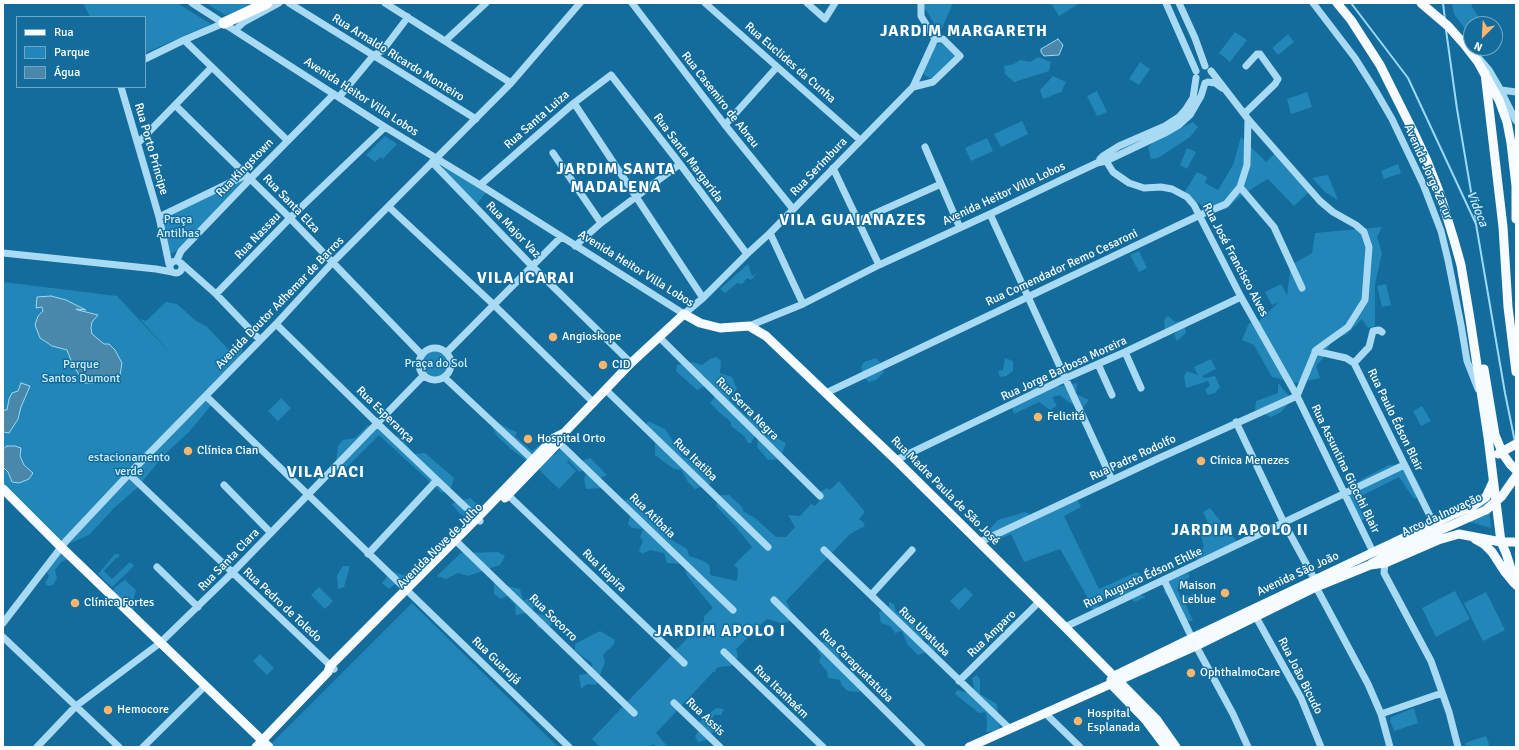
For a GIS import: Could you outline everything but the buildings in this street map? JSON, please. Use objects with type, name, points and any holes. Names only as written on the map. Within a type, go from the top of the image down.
[{"type":"highway","points":[[224,23],[267,3]]},
{"type":"main road","name":"Avenida Jorge Zarur","points":[[1337,3],[1351,20],[1380,65],[1413,131],[1440,194],[1461,265],[1481,394],[1494,457],[1493,482],[1509,541],[1506,553],[1516,585]]},
{"type":"main road","points":[[1420,3],[1448,26],[1463,44]]},
{"type":"main road","points":[[1472,56],[1485,73],[1499,100],[1507,122],[1516,186],[1516,219]]},
{"type":"main road","points":[[1485,73],[1503,227],[1508,307],[1516,372]]},
{"type":"main road","points":[[1461,265],[1474,304],[1493,429],[1503,454],[1516,470]]},
{"type":"main road","name":"Avenida Heitor Villa Lobos","points":[[684,314],[700,323],[720,328],[749,326]]},
{"type":"main road","name":"Avenida Nove de Julho","points":[[478,520],[508,495],[557,440],[631,363],[684,314]]},
{"type":"main road","name":"Rua Madre Paula de São José","points":[[749,326],[766,336],[896,460],[1100,662],[1115,680]]},
{"type":"main road","name":"Avenida Nove de Julho","points":[[263,745],[331,669],[457,542],[533,460],[557,440]]},
{"type":"main road","points":[[1494,457],[1516,444]]},
{"type":"main road","name":"Arco da Inovação","points":[[1370,565],[1400,548],[1486,510],[1502,496],[1516,476]]},
{"type":"main road","name":"Avenida São João","points":[[969,747],[1099,690],[1132,667],[1256,617],[1373,552],[1478,504],[1486,497],[1493,482]]},
{"type":"main road","points":[[3,489],[160,644],[205,686],[263,745]]},
{"type":"main road","name":"Avenida São João","points":[[1115,680],[1315,583],[1370,565],[1385,563],[1454,535],[1464,534],[1509,541]]},
{"type":"main road","points":[[1454,535],[1468,536],[1487,546],[1516,585]]},
{"type":"main road","points":[[1100,662],[1118,667],[1132,667]]},
{"type":"main road","points":[[1099,690],[1105,676],[1100,662]]},
{"type":"main road","points":[[1115,680],[1166,747]]},
{"type":"main road","points":[[1115,680],[1157,720],[1176,747]]},
{"type":"street","name":"Avenida Heitor Villa Lobos","points":[[192,3],[434,160],[480,185],[684,314]]},
{"type":"street","points":[[235,30],[244,22],[279,3]]},
{"type":"street","name":"Rua Arnaldo Ricardo Monteiro","points":[[289,3],[476,119]]},
{"type":"street","points":[[385,3],[511,82]]},
{"type":"street","name":"Avenida Doutor Adhemar de Barros","points":[[3,623],[61,547],[129,474],[276,324],[332,263],[476,119],[511,82],[580,3]]},
{"type":"street","name":"Rua Casemiro de Abreu","points":[[632,3],[725,126],[793,209]]},
{"type":"street","name":"Rua Euclides da Cunha","points":[[705,3],[860,140]]},
{"type":"street","points":[[807,3],[825,19],[835,3]]},
{"type":"street","points":[[913,86],[933,82],[960,56],[943,39],[935,39],[921,16],[921,3]]},
{"type":"street","points":[[1166,3],[1200,82],[1219,85],[1230,96]]},
{"type":"street","points":[[1179,3],[1205,66],[1211,71],[1246,116],[1320,201],[1333,212],[1356,225],[1364,232],[1369,247],[1365,300],[1348,328],[1331,338],[1315,351],[1297,396]]},
{"type":"street","name":"Avenida Jorge Zarur","points":[[1312,3],[1355,58],[1374,88],[1392,119],[1423,184],[1441,231],[1462,325],[1467,361],[1481,394]]},
{"type":"street","points":[[445,41],[481,4]]},
{"type":"street","name":"Rua Kingstown","points":[[179,262],[181,251],[248,177],[336,96],[373,56],[383,50],[408,17]]},
{"type":"street","points":[[146,59],[224,23]]},
{"type":"street","name":"Rua Serimbura","points":[[684,314],[703,298],[770,233],[913,86],[935,39]]},
{"type":"street","points":[[184,40],[287,140]]},
{"type":"street","points":[[1246,66],[1257,54],[1260,54],[1278,78],[1275,84],[1246,116]]},
{"type":"street","points":[[1477,56],[1484,63],[1501,90],[1516,121]]},
{"type":"street","points":[[725,126],[777,66]]},
{"type":"street","points":[[1196,75],[1200,67],[1205,66]]},
{"type":"street","points":[[138,142],[212,67]]},
{"type":"street","points":[[1207,82],[1211,79],[1211,71]]},
{"type":"street","name":"Rua Santa Luiza","points":[[480,185],[574,103],[611,75]]},
{"type":"street","name":"Rua Santa Margarida","points":[[611,75],[747,254]]},
{"type":"street","name":"Avenida Heitor Villa Lobos","points":[[749,326],[803,304],[879,265],[1097,163],[1119,146],[1165,126],[1179,117],[1190,104],[1195,91],[1196,75]]},
{"type":"street","name":"Avenida Heitor Villa Lobos","points":[[1104,158],[1166,132],[1179,124],[1190,115],[1198,103],[1207,82]]},
{"type":"street","name":"Rua Porto Príncipe","points":[[121,88],[138,142],[172,269]]},
{"type":"street","points":[[1501,90],[1516,94],[1511,108]]},
{"type":"street","points":[[574,103],[703,298]]},
{"type":"street","name":"Rua Santa Elza","points":[[175,105],[290,219],[422,355]]},
{"type":"street","name":"Rua Comendador Remo Cesaroni","points":[[826,393],[1028,296],[1226,204],[1240,187],[1247,165],[1246,116]]},
{"type":"street","name":"Rua Nassau","points":[[216,294],[290,219],[385,128]]},
{"type":"street","points":[[925,147],[960,228]]},
{"type":"street","points":[[553,152],[601,223]]},
{"type":"street","name":"Rua José Francisco Alves","points":[[1104,158],[1113,172],[1129,183],[1144,188],[1167,188],[1182,194],[1194,205],[1241,297],[1297,396]]},
{"type":"street","name":"Rua Major Vaz","points":[[434,160],[532,266],[631,363]]},
{"type":"street","points":[[575,246],[601,223],[680,164]]},
{"type":"street","points":[[834,168],[879,265]]},
{"type":"street","points":[[159,217],[248,177]]},
{"type":"street","points":[[858,221],[941,184]]},
{"type":"street","points":[[1240,187],[1274,227],[1302,288]]},
{"type":"street","points":[[390,206],[594,403]]},
{"type":"street","points":[[990,214],[1112,480]]},
{"type":"street","points":[[770,233],[803,304]]},
{"type":"street","points":[[446,353],[561,237]]},
{"type":"street","points":[[3,253],[156,269],[182,268],[179,262]]},
{"type":"street","points":[[172,269],[172,261],[179,262],[216,294],[260,340]]},
{"type":"street","points":[[172,269],[190,271]]},
{"type":"street","name":"Rua Jorge Barbosa Moreira","points":[[896,460],[1066,378],[1241,297]]},
{"type":"street","name":"Rua Esperança","points":[[276,324],[478,520]]},
{"type":"street","points":[[1354,363],[1369,347],[1373,331],[1379,330],[1382,332]]},
{"type":"street","name":"Rua Serra Negra","points":[[659,338],[820,496]]},
{"type":"street","points":[[431,349],[436,349],[446,353],[451,361],[451,366],[450,370],[444,377],[431,380],[424,375],[419,365],[422,355],[431,349]]},
{"type":"street","name":"Rua Paulo Édson Blair","points":[[1315,351],[1346,358],[1354,363],[1434,524]]},
{"type":"street","points":[[1125,352],[1142,388]]},
{"type":"street","points":[[1098,364],[1112,394]]},
{"type":"street","name":"Rua Santa Clara","points":[[37,747],[76,706],[160,644],[309,495],[424,375]]},
{"type":"street","points":[[444,377],[533,460]]},
{"type":"street","name":"Rua Itatiba","points":[[606,390],[768,546]]},
{"type":"street","name":"Rua Guarujá","points":[[206,396],[569,747]]},
{"type":"street","name":"Rua Padre Rodolfo","points":[[980,542],[1236,422],[1297,396]]},
{"type":"street","name":"Rua Assuntina Giocchi Blair","points":[[1297,396],[1373,552]]},
{"type":"street","points":[[1236,422],[1284,523],[1368,684],[1381,714],[1390,747]]},
{"type":"street","name":"Rua Atibaia","points":[[557,440],[733,610]]},
{"type":"street","name":"Rua Augusto Édson Ehlke","points":[[1065,627],[1404,465]]},
{"type":"street","name":"Rua Pedro de Toledo","points":[[129,474],[331,669]]},
{"type":"street","points":[[368,554],[437,480]]},
{"type":"street","points":[[224,485],[271,533]]},
{"type":"street","name":"Rua Itapira","points":[[508,495],[684,663]]},
{"type":"street","name":"Rua Socorro","points":[[457,542],[634,713]]},
{"type":"street","name":"Rua Ubatuba","points":[[824,550],[1010,729]]},
{"type":"street","points":[[871,595],[912,550]]},
{"type":"street","points":[[1385,563],[1384,573],[1431,661],[1449,712],[1458,747]]},
{"type":"street","points":[[157,567],[198,606]]},
{"type":"street","points":[[1164,580],[1194,642],[1233,714],[1248,747]]},
{"type":"street","name":"Rua Caraguatatuba","points":[[774,600],[922,747]]},
{"type":"street","name":"Rua Amparo","points":[[959,681],[1039,602]]},
{"type":"street","name":"Rua João Bicudo","points":[[1256,617],[1301,698],[1321,747]]},
{"type":"street","points":[[3,637],[119,747]]},
{"type":"street","name":"Rua Itanhaém","points":[[724,652],[823,747]]},
{"type":"street","points":[[143,747],[205,686]]},
{"type":"street","points":[[1381,714],[1442,694]]},
{"type":"street","name":"Rua Assis","points":[[674,703],[720,747]]},
{"type":"street","points":[[1045,713],[1080,747]]},
{"type":"green space","points":[[83,3],[177,3],[211,24],[146,53],[146,16],[90,16]]},
{"type":"green space","points":[[206,3],[257,3],[225,15]]},
{"type":"green space","points":[[924,3],[953,3],[940,33],[924,7]]},
{"type":"green space","points":[[1051,3],[1080,3],[1059,16]]},
{"type":"green space","points":[[1452,3],[1471,3],[1478,16],[1463,16],[1463,26],[1454,14]]},
{"type":"green space","points":[[1235,32],[1247,40],[1230,62],[1219,53]]},
{"type":"green space","points":[[1288,34],[1294,42],[1278,55],[1272,48]]},
{"type":"green space","points":[[942,43],[956,56],[932,79],[924,75],[923,70],[935,46]]},
{"type":"green space","points":[[1038,57],[1051,62],[1049,71],[1014,82],[1005,74],[1004,66],[1014,64],[1020,60],[1030,62]]},
{"type":"green space","points":[[1140,62],[1150,69],[1139,85],[1129,79]]},
{"type":"green space","points":[[1053,76],[1066,82],[1061,92],[1043,99],[1040,90]]},
{"type":"green space","points":[[1097,91],[1107,112],[1097,116],[1087,96]]},
{"type":"green space","points":[[1307,92],[1312,107],[1291,114],[1287,99]]},
{"type":"green space","points":[[1022,121],[1028,134],[1001,147],[994,134]]},
{"type":"green space","points":[[1193,122],[1198,127],[1190,137],[1158,158],[1151,159],[1148,147],[1153,142]]},
{"type":"green space","points":[[385,136],[397,144],[383,159],[380,157],[375,162],[366,155]]},
{"type":"green space","points":[[1241,137],[1266,162],[1276,152],[1308,193],[1294,206],[1268,179],[1242,195],[1226,209],[1213,213],[1184,193],[1197,172],[1207,177],[1205,183],[1218,190],[1233,165]]},
{"type":"green space","points":[[987,138],[993,151],[971,161],[965,148]]},
{"type":"green space","points":[[1187,148],[1196,152],[1187,169],[1180,165]]},
{"type":"green space","points":[[1398,164],[1401,173],[1384,179],[1381,171]]},
{"type":"green space","points":[[446,165],[488,190],[476,205],[442,169]]},
{"type":"green space","points":[[1328,175],[1338,200],[1325,192],[1312,178]]},
{"type":"green space","name":"Praça Antilhas","points":[[240,176],[244,180],[175,252],[170,254],[160,220]]},
{"type":"green space","points":[[1382,227],[1377,237],[1382,253],[1375,284],[1375,326],[1368,328],[1362,319],[1347,334],[1331,341],[1324,357],[1316,366],[1320,378],[1296,383],[1272,377],[1254,345],[1242,340],[1249,323],[1259,321],[1279,302],[1272,305],[1265,292],[1281,284],[1287,295],[1291,265],[1312,253],[1315,233]]},
{"type":"green space","points":[[1139,251],[1147,268],[1139,272],[1130,255]]},
{"type":"green space","points":[[748,264],[752,276],[756,274],[751,280],[747,278],[742,284],[737,283],[725,293],[720,289]]},
{"type":"green space","name":"Parque Santos Dumont","points":[[3,282],[117,296],[173,356],[140,319],[146,321],[166,302],[177,304],[196,321],[206,326],[235,356],[234,349],[237,345],[243,350],[241,353],[244,356],[207,395],[213,403],[189,432],[164,455],[137,488],[115,507],[89,535],[61,547],[3,487]]},
{"type":"green space","points":[[1386,284],[1391,305],[1382,307],[1377,286]]},
{"type":"green space","points":[[1168,316],[1175,322],[1183,321],[1186,333],[1177,341],[1174,334],[1178,331],[1165,330],[1164,320]]},
{"type":"green space","name":"Praça do Sol","points":[[436,351],[445,355],[449,364],[445,373],[436,377],[427,373],[423,364],[427,355]]},
{"type":"green space","points":[[717,357],[721,361],[720,373],[732,377],[737,389],[729,399],[746,416],[761,425],[759,430],[755,426],[752,428],[755,436],[751,443],[748,443],[744,436],[731,426],[731,422],[710,403],[717,394],[707,385],[697,390],[676,371],[677,365],[692,362],[702,365],[710,359]]},
{"type":"green space","points":[[876,358],[884,367],[883,373],[876,380],[869,382],[863,376],[861,367],[864,362]]},
{"type":"green space","points":[[1005,358],[1013,361],[1013,371],[1006,376],[1000,377],[998,371],[1003,370]]},
{"type":"green space","points":[[1211,359],[1216,369],[1202,376],[1205,378],[1215,376],[1220,387],[1215,393],[1208,395],[1205,390],[1210,385],[1208,381],[1186,388],[1184,376],[1187,371],[1198,375],[1194,367]]},
{"type":"green space","points":[[1077,383],[1076,394],[1089,400],[1082,409],[1067,401],[1060,395],[1052,397],[1057,406],[1050,410],[1039,402],[1014,414],[1011,406],[1025,399],[1033,387],[1060,386]]},
{"type":"green space","points":[[1278,383],[1290,397],[1291,401],[1281,412],[1271,417],[1255,410],[1256,401],[1278,393]]},
{"type":"green space","points":[[281,398],[291,408],[278,421],[268,411]]},
{"type":"green space","points":[[1422,406],[1431,421],[1421,426],[1413,411]]},
{"type":"green space","points":[[648,421],[665,429],[683,457],[708,465],[714,482],[695,489],[688,482],[681,470],[674,469],[655,455],[655,441],[644,430]]},
{"type":"green space","points":[[497,422],[517,432],[515,436],[532,451],[542,443],[547,452],[555,455],[559,450],[566,447],[572,450],[582,461],[590,458],[607,475],[596,480],[601,488],[586,489],[584,478],[589,468],[579,472],[568,460],[567,462],[576,471],[559,489],[541,472],[542,471],[540,471],[538,459],[527,461],[497,436],[491,425]]},
{"type":"green space","points":[[368,425],[401,438],[414,454],[425,453],[454,478],[451,488],[442,493],[379,435],[342,472],[335,470],[338,446],[343,440],[355,438]]},
{"type":"green space","points":[[767,428],[775,437],[786,443],[780,459],[768,460],[757,447],[758,437]]},
{"type":"green space","points":[[1408,464],[1424,494],[1414,499],[1399,477],[1355,499],[1365,518],[1360,522],[1347,490],[1362,479],[1389,465]]},
{"type":"green space","points":[[839,481],[865,512],[859,519],[865,526],[850,534],[786,601],[792,613],[789,622],[781,623],[767,619],[736,649],[738,657],[731,666],[718,667],[715,672],[713,672],[656,733],[668,747],[657,747],[653,744],[649,747],[600,747],[592,739],[704,621],[704,616],[713,608],[687,576],[683,564],[667,563],[664,553],[650,550],[642,554],[639,550],[643,541],[640,537],[643,529],[632,528],[628,524],[630,516],[624,508],[625,500],[631,498],[641,505],[643,513],[660,520],[669,531],[670,539],[687,549],[689,556],[704,561],[709,565],[710,575],[737,581],[738,569],[734,565],[752,547],[716,506],[719,495],[729,495],[742,507],[743,511],[755,518],[776,537],[786,537],[795,527],[788,515],[800,516],[811,504],[815,506],[821,499],[818,493],[827,488],[830,490]]},
{"type":"green space","points":[[470,498],[477,504],[468,519],[459,513],[452,504]]},
{"type":"green space","points":[[1488,498],[1491,528],[1455,520],[1440,524]]},
{"type":"green space","points":[[1078,500],[1081,507],[1064,516],[1099,589],[1137,572],[1146,578],[1129,589],[1146,597],[1134,602],[1128,595],[1101,600],[1096,610],[1087,607],[1089,600],[1060,549],[1024,562],[1011,534],[994,541],[985,534],[998,520],[1025,512],[1035,516]]},
{"type":"green space","points":[[1210,508],[1238,543],[1199,562],[1195,557],[1204,547],[1200,532],[1209,525],[1203,512]]},
{"type":"green space","points":[[65,552],[70,558],[61,562],[55,570],[57,578],[53,585],[48,586],[45,583],[49,576],[46,571],[51,557]]},
{"type":"green space","points":[[498,552],[505,556],[500,565],[468,576],[458,573],[446,579],[437,576],[461,553]]},
{"type":"green space","points":[[115,554],[119,554],[119,557],[116,558],[104,571],[112,579],[130,562],[134,566],[112,587],[98,574]]},
{"type":"green space","points":[[343,566],[350,566],[344,587],[338,589],[337,575]]},
{"type":"green space","points":[[418,570],[423,579],[400,588],[395,584],[389,589],[382,583],[392,571],[403,575]]},
{"type":"green space","points":[[1188,573],[1190,577],[1181,583],[1177,589],[1181,598],[1197,593],[1198,598],[1186,605],[1193,621],[1180,621],[1172,600],[1164,592],[1169,581]]},
{"type":"green space","points":[[125,580],[136,590],[133,601],[134,611],[126,609],[113,601],[114,588]]},
{"type":"green space","points":[[494,583],[520,589],[523,600],[536,597],[533,611],[554,620],[550,627],[538,628],[535,621],[526,613],[516,615],[515,605],[507,596],[500,599],[494,594]]},
{"type":"green space","points":[[319,587],[333,601],[325,609],[311,595]]},
{"type":"green space","points":[[965,587],[973,595],[959,610],[950,601]]},
{"type":"green space","points":[[1455,591],[1470,619],[1436,637],[1422,608]]},
{"type":"green space","points":[[1486,592],[1505,630],[1483,641],[1464,603]]},
{"type":"green space","points":[[889,602],[894,604],[896,612],[909,618],[924,633],[922,640],[926,644],[931,643],[936,647],[934,652],[932,650],[918,655],[907,644],[902,631],[895,633],[890,626],[881,623],[879,612],[889,608]]},
{"type":"green space","points":[[412,603],[558,747],[275,747],[271,744]]},
{"type":"green space","points":[[600,631],[615,640],[614,644],[603,655],[605,662],[596,685],[587,684],[581,689],[579,675],[587,674],[593,664],[575,651],[575,644]]},
{"type":"green space","points":[[820,642],[828,642],[835,646],[841,663],[851,670],[865,685],[859,692],[848,691],[842,686],[840,680],[828,678],[827,671],[819,662],[821,656],[817,650]]},
{"type":"green space","points":[[260,654],[274,668],[267,675],[253,661]]},
{"type":"green space","points":[[977,675],[980,679],[980,694],[997,704],[1000,730],[986,732],[986,712],[979,713],[955,694],[957,690],[969,693],[974,687],[972,678]]},
{"type":"green space","points":[[716,708],[724,709],[721,715],[714,715],[711,721],[718,727],[706,740],[698,742],[695,736],[702,729],[698,723]]},
{"type":"green space","points":[[1414,708],[1418,723],[1394,731],[1390,720],[1391,717]]},
{"type":"green space","points":[[1486,736],[1490,747],[1466,747],[1465,743]]},
{"type":"water","points":[[1058,39],[1063,45],[1059,55],[1044,56],[1041,49]]},
{"type":"water","points":[[51,296],[66,300],[86,310],[76,309],[78,310],[98,315],[92,322],[92,334],[104,344],[109,344],[115,350],[122,363],[120,375],[115,379],[84,383],[72,363],[67,350],[52,346],[40,338],[35,325],[38,316],[43,311],[42,307],[36,308],[37,297]]},
{"type":"water","points":[[21,383],[30,386],[21,407],[18,419],[9,433],[3,432],[3,410],[7,410],[12,393],[18,391]]},
{"type":"water","points":[[7,446],[21,448],[20,456],[24,465],[33,473],[29,479],[19,483],[12,482],[8,472],[3,467],[3,449]]},
{"type":"waterway","name":"Vidoca","points":[[1351,3],[1408,78],[1476,224],[1505,393],[1515,442]]},
{"type":"waterway","points":[[1443,3],[1445,20]]},
{"type":"waterway","points":[[1446,30],[1457,109],[1476,221]]},
{"type":"place","name":"Angioskope","points":[[553,337]]},
{"type":"place","name":"CID","points":[[603,365]]},
{"type":"place","name":"Felicitá","points":[[1038,417]]},
{"type":"place","name":"Hospital Orto","points":[[528,439]]},
{"type":"place","name":"Clínica Cian","points":[[188,451]]},
{"type":"place","name":"Cínica Menezes","points":[[1201,461]]},
{"type":"place","name":"Maison Leblue","points":[[1225,593]]},
{"type":"place","name":"Clínica Fortes","points":[[75,603]]},
{"type":"place","name":"OphthalmoCare","points":[[1191,673]]},
{"type":"place","name":"Hemocore","points":[[108,710]]},
{"type":"place","name":"Hospital Esplanada","points":[[1078,721]]},
{"type":"district","name":"JARDIM MARGARETH","points":[[964,32]]},
{"type":"district","name":"JARDIM SANTA MADALENA","points":[[616,179]]},
{"type":"district","name":"VILA GUAIANAZES","points":[[853,221]]},
{"type":"district","name":"VILA ICARAI","points":[[526,279]]},
{"type":"district","name":"VILA JACI","points":[[326,473]]},
{"type":"district","name":"JARDIM APOLO II","points":[[1240,531]]},
{"type":"district","name":"JARDIM APOLO I","points":[[720,632]]},
{"type":"park label","name":"estacionamento verde","points":[[129,465]]}]
